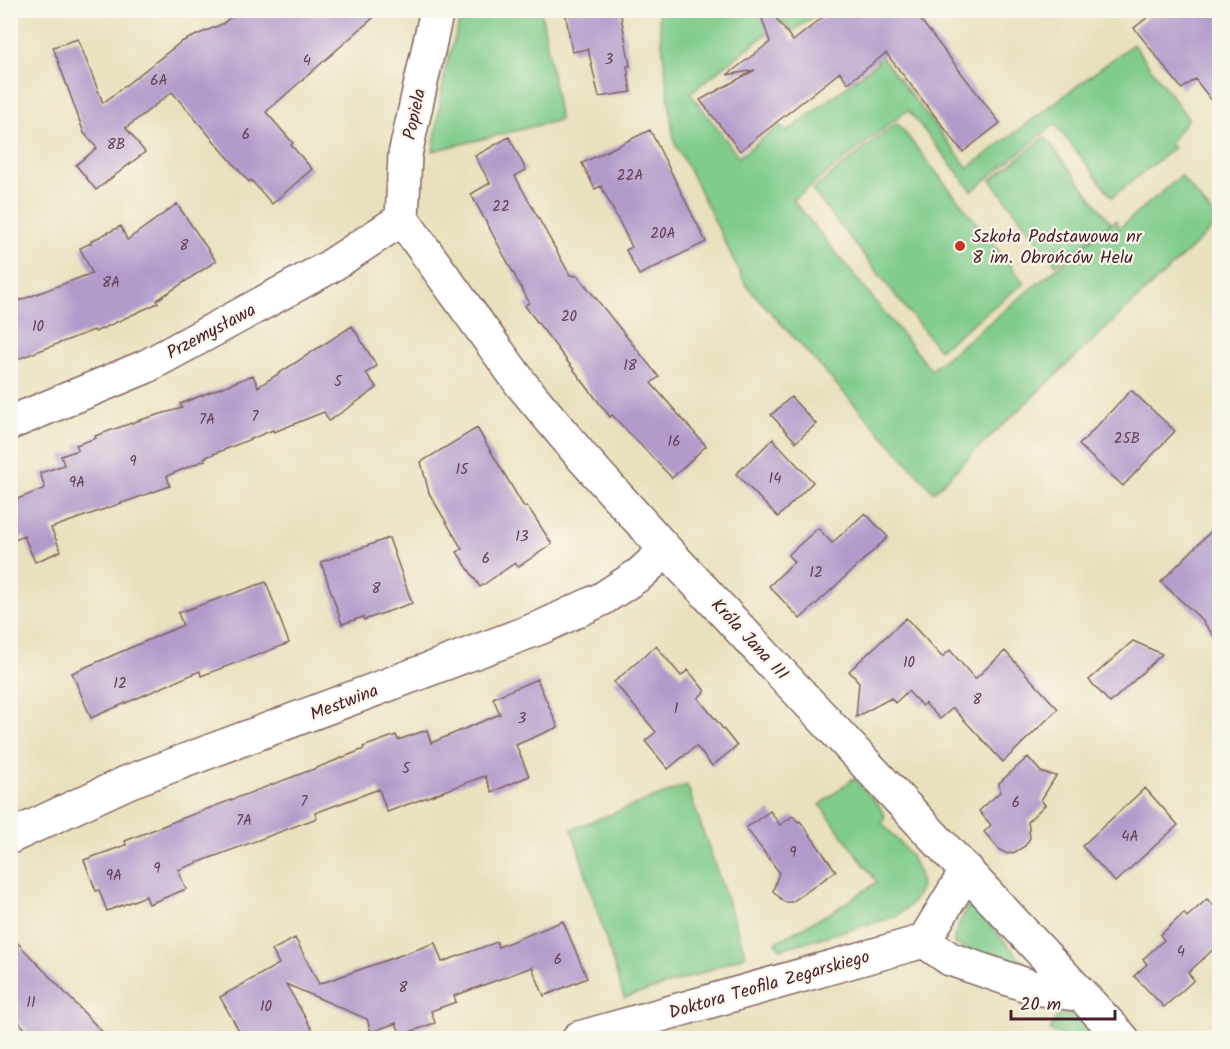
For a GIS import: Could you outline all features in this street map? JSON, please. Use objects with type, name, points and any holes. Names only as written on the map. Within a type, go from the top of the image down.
[{"type":"street","name":"Popiela","points":[[402,219],[405,155],[437,10]]},
{"type":"street","name":"Przemysława","points":[[10,423],[145,367],[329,267],[402,219]]},
{"type":"street","name":"Króla Jana III","points":[[402,219],[522,385],[583,458],[666,550],[1122,1038]]},
{"type":"street","name":"Mestwina","points":[[10,837],[128,782],[542,627],[602,599],[640,574],[666,550]]},
{"type":"street","points":[[967,870],[924,941],[950,959],[1035,988],[1081,995]]},
{"type":"street","name":"Doktora Teofila Zegarskiego","points":[[579,1038],[924,941]]},
{"type":"green space","points":[[463,11],[541,11],[560,120],[433,151],[445,70]]},
{"type":"green space","points":[[658,11],[821,11],[792,32],[783,21],[690,93],[739,157],[780,125],[787,132],[878,62],[870,50],[874,47],[968,168],[1133,44],[1188,118],[1170,144],[1174,148],[1112,197],[1055,124],[972,191],[908,110],[793,200],[931,370],[1116,220],[1119,228],[1181,176],[1219,222],[934,492],[746,285],[674,142]]},
{"type":"green space","points":[[897,123],[1024,283],[939,350],[812,190]]},
{"type":"green space","points":[[1045,137],[1111,223],[1056,265],[991,180]]},
{"type":"green space","points":[[854,778],[880,807],[885,818],[882,823],[909,853],[919,873],[921,887],[912,904],[895,917],[780,949],[776,942],[835,910],[877,882],[820,805]]},
{"type":"green space","points":[[687,785],[746,955],[694,976],[624,998],[572,829]]},
{"type":"green space","points":[[974,907],[1023,962],[1020,969],[954,944],[954,937],[966,908]]},
{"type":"green space","points":[[1062,1014],[1073,1016],[1096,1038],[1072,1038],[1050,1031],[1055,1019]]},
{"type":"building","points":[[240,10],[382,10],[266,112],[312,169],[272,204],[251,180],[249,182],[172,92],[126,128],[145,152],[96,190],[76,165],[97,148],[84,133],[53,47],[78,39],[103,103],[181,42],[222,24]]},
{"type":"building","points":[[565,10],[620,10],[630,66],[627,66],[631,92],[599,97],[588,49],[572,52]]},
{"type":"building","points":[[759,10],[770,10],[793,41],[832,10],[913,10],[1000,123],[963,152],[886,53],[848,83],[840,72],[740,151],[700,100],[755,70],[727,75],[770,42]]},
{"type":"building","points":[[1157,10],[1220,10],[1220,111],[1195,79],[1182,89],[1134,28]]},
{"type":"building","points":[[650,130],[706,242],[639,275],[626,250],[632,247],[601,186],[595,189],[582,163]]},
{"type":"building","points":[[509,137],[526,170],[515,176],[570,275],[578,276],[659,377],[651,383],[706,446],[672,478],[612,415],[610,417],[525,306],[529,302],[471,194],[490,183],[475,156]]},
{"type":"building","points":[[177,204],[216,261],[157,300],[158,303],[95,332],[94,330],[10,362],[10,304],[92,273],[80,248],[121,226],[127,240]]},
{"type":"building","points":[[352,326],[377,366],[366,373],[377,388],[329,421],[324,412],[274,432],[273,430],[167,476],[170,486],[51,528],[61,551],[35,562],[24,536],[10,542],[10,502],[45,488],[40,473],[64,465],[61,456],[78,450],[76,445],[140,420],[182,408],[180,404],[253,375],[258,387]]},
{"type":"building","points":[[1131,390],[1175,431],[1123,486],[1079,445]]},
{"type":"building","points":[[791,397],[816,424],[796,442],[771,415]]},
{"type":"building","points":[[477,428],[524,507],[526,506],[532,513],[552,544],[518,567],[515,563],[480,587],[457,552],[462,549],[429,493],[421,462]]},
{"type":"building","points":[[773,439],[813,482],[778,517],[736,474]]},
{"type":"building","points":[[865,513],[888,537],[800,619],[769,586],[794,562],[788,555],[818,528],[832,543]]},
{"type":"building","points":[[1220,522],[1220,644],[1201,619],[1161,582]]},
{"type":"building","points":[[389,538],[412,603],[364,620],[363,617],[342,624],[321,562]]},
{"type":"building","points":[[266,582],[289,643],[201,676],[200,671],[91,718],[72,673],[183,625],[178,613]]},
{"type":"building","points":[[906,618],[942,657],[950,650],[975,679],[1005,651],[1058,709],[1003,762],[953,708],[940,719],[925,703],[922,706],[908,691],[895,703],[891,698],[856,717],[859,682],[849,671]]},
{"type":"building","points":[[1133,641],[1162,654],[1110,703],[1089,680]]},
{"type":"building","points":[[656,646],[681,676],[688,670],[705,691],[698,698],[737,746],[712,766],[696,746],[668,769],[645,741],[656,732],[614,682]]},
{"type":"building","points":[[537,679],[558,727],[516,745],[529,776],[492,792],[485,776],[387,812],[379,789],[315,813],[317,818],[178,870],[186,889],[149,904],[146,896],[107,911],[99,890],[96,891],[84,860],[126,845],[125,841],[396,735],[398,740],[427,730],[431,743],[500,714],[493,698]]},
{"type":"building","points":[[1028,757],[1041,772],[1056,776],[1041,800],[1045,805],[1028,821],[1030,838],[1025,846],[1007,854],[1000,850],[984,832],[991,825],[979,811],[1000,792],[999,783]]},
{"type":"building","points":[[1145,788],[1178,825],[1115,882],[1082,846]]},
{"type":"building","points":[[770,811],[780,825],[793,816],[798,822],[800,821],[836,871],[792,902],[784,902],[773,891],[779,872],[746,828]]},
{"type":"building","points":[[1207,899],[1220,912],[1220,943],[1188,973],[1194,980],[1164,1007],[1134,976],[1147,964],[1143,959],[1164,940],[1160,935],[1184,913],[1187,917]]},
{"type":"building","points":[[563,921],[587,978],[544,996],[532,967],[454,996],[456,1002],[431,1011],[435,1023],[401,1035],[396,1023],[371,1032],[367,1019],[286,984],[317,1038],[243,1038],[220,997],[279,964],[272,950],[295,938],[319,984],[435,943],[442,962],[497,942],[498,947]]},
{"type":"building","points":[[10,935],[108,1038],[34,1038],[10,1013]]},
{"type":"place","name":"Szkoła Podstawowa nr 8 im. Obrońców Helu","points":[[960,246]]}]
